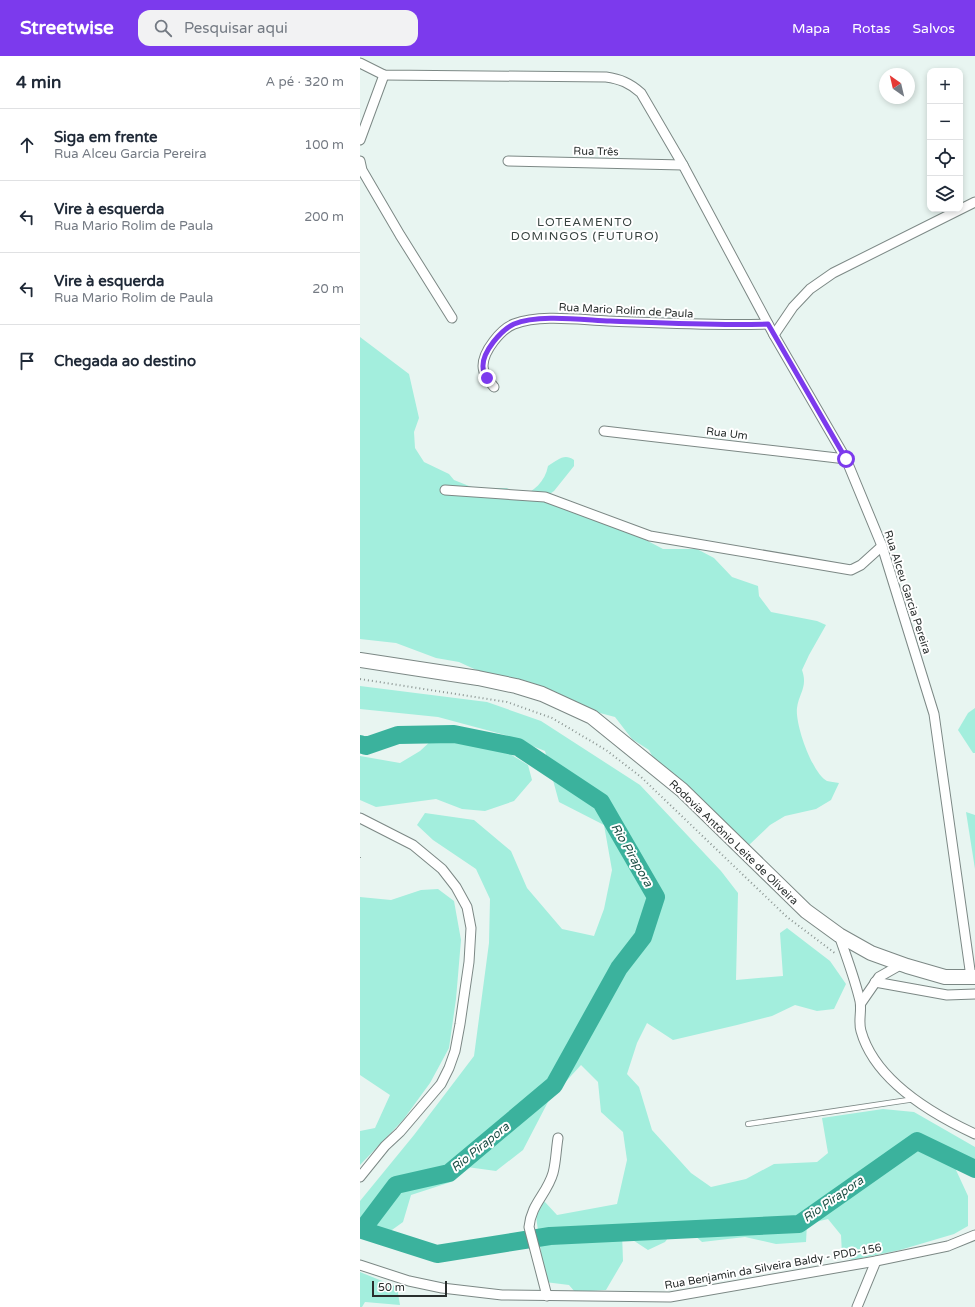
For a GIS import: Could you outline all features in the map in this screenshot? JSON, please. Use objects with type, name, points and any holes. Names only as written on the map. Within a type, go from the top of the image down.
[{"type":"main road","name":"Rodovia Antônio Leite de Oliveira","points":[[360,660],[478,678],[516,686],[542,694],[592,717],[682,790],[806,912],[839,935],[871,953],[902,964],[945,977],[973,977]]},
{"type":"street","points":[[360,62],[384,75],[360,140]]},
{"type":"street","name":"Rua Alceu Garcia Pereira","points":[[384,75],[606,77],[620,79],[631,84],[641,93],[683,165],[774,335],[846,459],[882,546],[934,714],[973,977]]},
{"type":"street","points":[[360,161],[362,170],[400,235],[452,318]]},
{"type":"street","name":"Rua Três","points":[[508,161],[683,165]]},
{"type":"street","points":[[774,335],[793,307],[810,289],[833,273],[975,202]]},
{"type":"street","name":"Rua Mario Rolim de Paula","points":[[494,387],[487,378],[483,367],[485,355],[506,328],[526,321],[556,319],[718,326],[768,324]]},
{"type":"street","name":"Rua Um","points":[[604,431],[846,459]]},
{"type":"street","points":[[445,490],[545,497],[650,536],[851,570],[861,565],[882,546]]},
{"type":"street","points":[[360,818],[413,846],[442,869],[456,887],[467,907],[471,928],[460,1024],[455,1051],[449,1068],[441,1084],[400,1132],[385,1146],[360,1177]]},
{"type":"street","points":[[839,935],[861,1003],[860,1031],[872,1057],[898,1086],[935,1115],[972,1133]]},
{"type":"street","points":[[861,1003],[875,982],[884,974],[902,964]]},
{"type":"street","points":[[875,982],[947,995],[975,994]]},
{"type":"street","points":[[547,1296],[529,1227],[530,1217],[534,1206],[553,1173],[558,1138]]},
{"type":"street","name":"Rua Benjamin da Silveira Baldy - PDD-156","points":[[360,1265],[409,1281],[442,1288],[502,1295],[670,1298],[779,1277],[876,1261],[948,1246],[975,1235]]},
{"type":"street","points":[[857,1307],[876,1261]]},
{"type":"lane","points":[[748,1124],[915,1099]]},
{"type":"path","points":[[360,679],[507,702],[552,718],[606,750],[641,777],[787,917],[837,955]]},
{"type":"green space","points":[[360,337],[409,374],[419,418],[414,432],[415,448],[424,462],[449,474],[454,480],[474,488],[507,488],[519,498],[538,485],[547,472],[548,466],[561,458],[570,458],[574,460],[574,466],[554,491],[544,498],[545,502],[575,510],[625,529],[663,549],[697,549],[714,558],[732,577],[758,586],[759,596],[771,612],[817,621],[826,625],[802,670],[804,676],[804,686],[798,703],[797,715],[810,759],[821,776],[827,781],[839,783],[831,800],[816,809],[785,816],[770,825],[748,846],[659,769],[649,750],[632,739],[615,717],[600,713],[581,718],[459,662],[436,658],[396,643],[360,639]]},
{"type":"green space","points":[[360,686],[487,702],[541,721],[640,785],[721,871],[738,893],[736,980],[783,976],[780,933],[787,928],[830,961],[846,984],[834,1009],[817,1011],[795,1005],[772,1016],[673,1040],[647,1023],[637,1043],[627,1074],[639,1087],[652,1130],[691,1173],[711,1187],[746,1179],[774,1164],[817,1162],[828,1153],[822,1118],[883,1109],[914,1112],[975,1147],[975,1160],[956,1170],[968,1196],[968,1226],[954,1234],[900,1250],[852,1260],[842,1254],[841,1235],[828,1219],[807,1224],[806,1242],[776,1244],[745,1237],[702,1242],[680,1222],[665,1242],[648,1250],[622,1233],[623,1261],[606,1290],[575,1292],[569,1285],[545,1282],[536,1216],[544,1201],[557,1215],[617,1204],[627,1160],[623,1132],[601,1112],[598,1082],[581,1065],[549,1100],[523,1150],[496,1171],[467,1167],[451,1182],[411,1195],[403,1222],[378,1240],[360,1230],[360,1201],[414,1135],[474,1056],[489,943],[490,899],[476,869],[433,840],[417,825],[425,813],[474,820],[511,851],[527,888],[562,929],[594,936],[604,909],[612,870],[604,825],[559,802],[545,751],[505,735],[438,717],[360,709]]},
{"type":"green space","points":[[975,708],[975,753],[973,753],[958,730],[968,713]]},
{"type":"green space","points":[[433,739],[505,751],[528,765],[532,780],[514,801],[485,811],[462,809],[436,799],[376,807],[360,800],[360,756],[400,763],[420,751]]},
{"type":"green space","points":[[966,812],[975,815],[975,869]]},
{"type":"green space","points":[[438,889],[454,901],[461,940],[456,999],[449,1048],[430,1083],[403,1120],[360,1165],[360,1131],[375,1128],[390,1095],[360,1075],[360,897],[391,900],[421,890]]},
{"type":"green space","points":[[360,1272],[397,1287],[400,1305],[365,1302],[362,1307],[360,1307]]},
{"type":"waterway","name":"Rio Pirapora","points":[[360,744],[366,746],[398,735],[454,734],[518,747],[601,802],[656,897],[643,937],[619,968],[554,1085],[449,1173],[396,1185],[362,1230],[437,1254],[550,1236],[799,1224],[917,1141],[975,1169]]},
{"type":"district","name":"LOTEAMENTO DOMINGOS (FUTURO)","points":[[585,229]]},
{"type":"route","points":[[487,378],[483,367],[485,355],[506,328],[526,321],[556,319],[718,326],[768,324],[846,459]]}]
